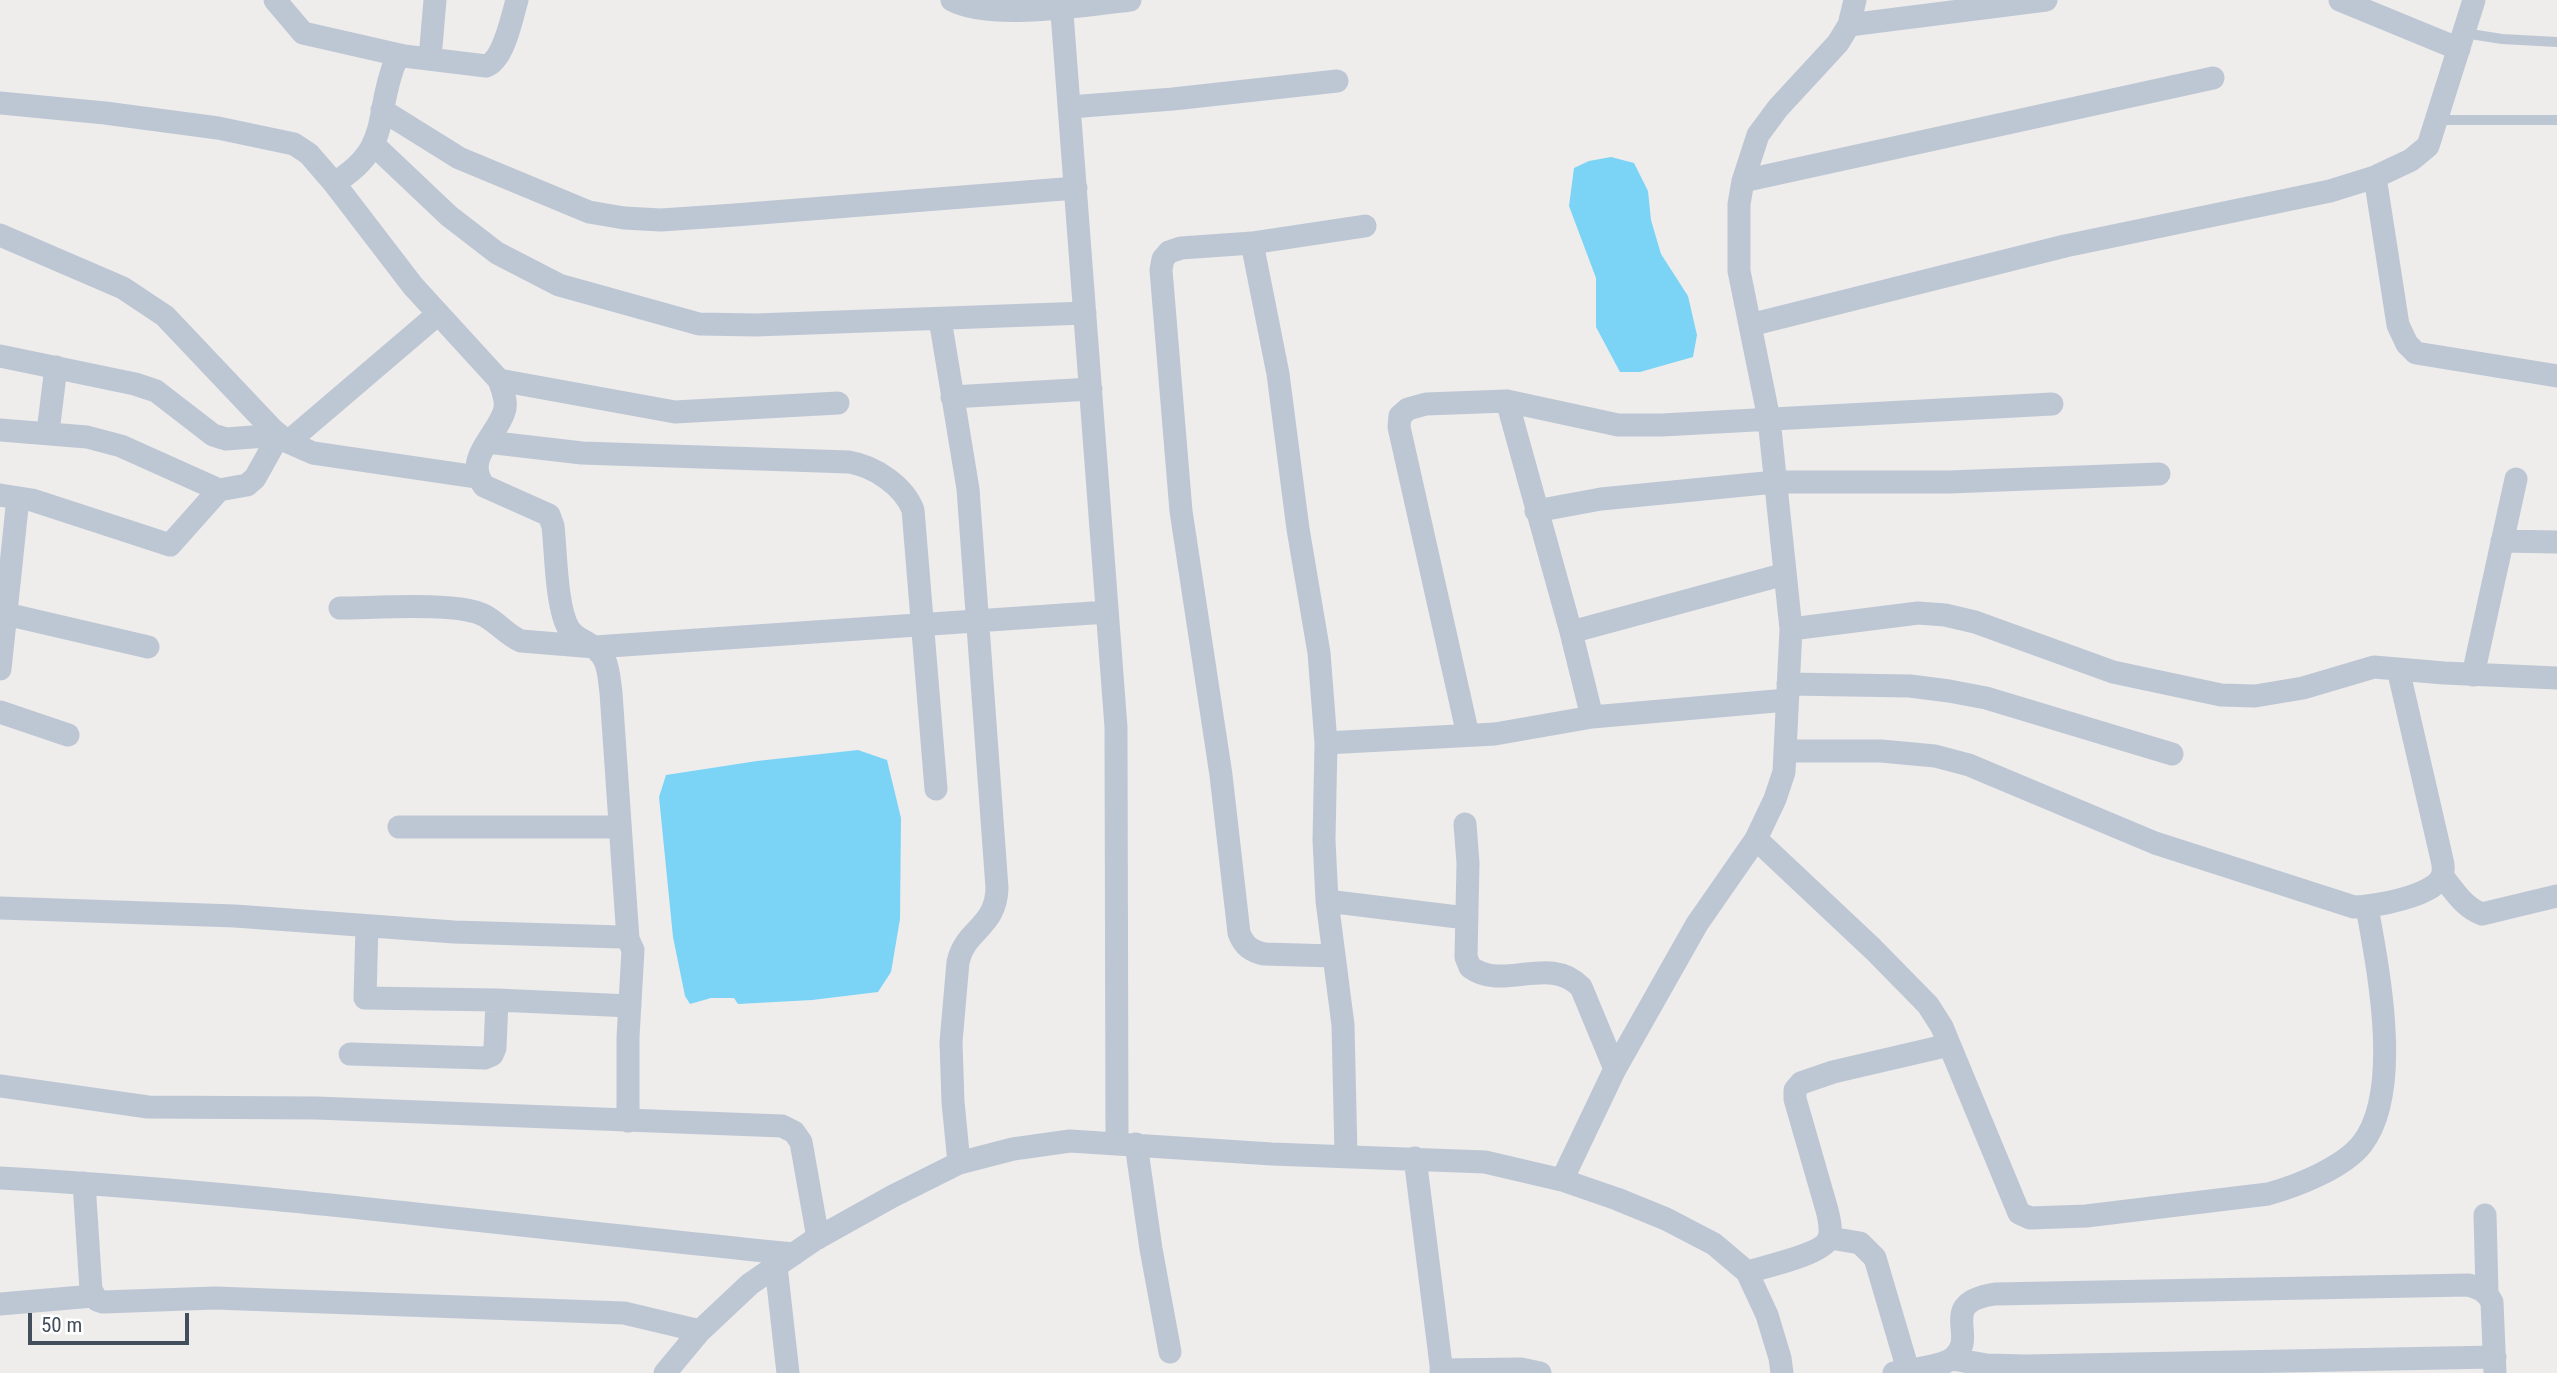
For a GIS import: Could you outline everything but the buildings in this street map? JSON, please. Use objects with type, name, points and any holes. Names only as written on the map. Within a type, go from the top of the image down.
[{"type":"street","points":[[275,0],[303,33],[404,56],[486,66],[493,64],[500,52],[517,0]]},
{"type":"street","points":[[430,58],[435,0]]},
{"type":"street","points":[[952,0],[966,7],[979,9],[1130,0]]},
{"type":"street","points":[[1562,1180],[1615,1069],[1697,924],[1756,839],[1775,799],[1784,772],[1791,629],[1769,419],[1739,271],[1739,205],[1743,181],[1758,135],[1778,108],[1838,44],[1849,25],[1856,0]]},
{"type":"street","points":[[1849,25],[2046,0]]},
{"type":"street","points":[[2340,0],[2388,9],[2461,41]]},
{"type":"street","points":[[1750,325],[2065,246],[2330,191],[2375,177],[2411,160],[2428,146],[2474,0]]},
{"type":"street","points":[[1062,4],[1116,727],[1126,1144],[1151,1249],[1170,1352]]},
{"type":"street","points":[[334,183],[354,171],[374,145],[392,70],[396,60],[404,56]]},
{"type":"street","points":[[1743,181],[2213,78]]},
{"type":"street","points":[[1070,107],[1337,81]]},
{"type":"street","points":[[0,103],[105,113],[270,137],[294,144],[309,154],[413,286],[499,380],[505,410],[475,466],[477,477],[484,486],[549,516],[553,526],[566,622],[571,632],[595,647],[607,664],[628,939],[633,950],[628,1121]]},
{"type":"street","points":[[383,110],[459,158],[589,212],[624,218],[661,220],[1076,188]]},
{"type":"street","points":[[374,145],[449,216],[497,254],[559,285],[699,324],[756,325],[1085,313]]},
{"type":"street","points":[[2375,177],[2398,325],[2407,344],[2416,353],[2437,358],[2557,376]]},
{"type":"street","points":[[1334,956],[1253,952],[1243,943],[1239,933],[1221,775],[1181,511],[1162,288],[1163,259],[1169,251],[1181,248],[1252,243],[1365,226]]},
{"type":"street","points":[[0,235],[122,288],[165,316],[284,439],[313,453],[477,477]]},
{"type":"street","points":[[1252,243],[1278,374],[1298,529],[1319,653],[1326,743],[1324,840],[1327,901],[1343,1025],[1346,1155]]},
{"type":"street","points":[[0,429],[87,437],[121,446],[219,490],[247,485],[284,439],[438,314]]},
{"type":"street","points":[[940,318],[968,489],[997,888],[997,904],[992,914],[961,950],[958,962],[951,1042],[959,1163]]},
{"type":"street","points":[[0,356],[135,384],[156,391],[214,435],[226,439],[284,439]]},
{"type":"street","points":[[48,432],[56,367]]},
{"type":"street","points":[[499,380],[675,412],[838,403]]},
{"type":"street","points":[[952,397],[1091,389]]},
{"type":"street","points":[[1468,735],[1399,427],[1400,416],[1408,409],[1426,404],[1507,401],[1618,425],[2052,404]]},
{"type":"street","points":[[1507,401],[1572,632],[1592,717]]},
{"type":"street","points":[[487,442],[582,453],[862,464],[900,489],[914,510],[936,789]]},
{"type":"street","points":[[1536,510],[1601,499],[1774,482],[1949,482],[2160,474]]},
{"type":"street","points":[[2473,675],[2516,480]]},
{"type":"street","points":[[0,669],[6,614],[9,497],[32,500],[170,545],[219,490]]},
{"type":"street","points":[[2502,541],[2557,542]]},
{"type":"street","points":[[1572,632],[1785,574]]},
{"type":"street","points":[[340,608],[460,608],[480,613],[510,637],[521,641],[595,647],[1107,612]]},
{"type":"street","points":[[1791,629],[1917,613],[1945,615],[1975,622],[2113,672],[2221,695],[2255,696],[2302,688],[2374,667],[2557,678]]},
{"type":"street","points":[[6,614],[148,647]]},
{"type":"street","points":[[1785,751],[1881,751],[1934,756],[1969,765],[2155,843],[2343,903],[2367,907],[2426,890],[2442,876],[2443,864],[2398,669]]},
{"type":"street","points":[[1326,743],[1495,734],[1592,717],[1788,692],[1910,686],[1986,698],[2172,754]]},
{"type":"street","points":[[0,712],[68,735]]},
{"type":"street","points":[[1465,824],[1468,863],[1466,957],[1470,968],[1488,976],[1559,972],[1571,977],[1581,987],[1615,1069]]},
{"type":"street","points":[[399,827],[620,827]]},
{"type":"street","points":[[1756,839],[1873,949],[1928,1005],[1949,1045],[2019,1213],[2030,1217],[2086,1216],[2268,1194],[2291,1188],[2343,1161],[2362,1145],[2379,1106],[2385,1035],[2379,973],[2367,907]]},
{"type":"street","points":[[2442,876],[2461,900],[2473,911],[2482,914],[2557,896]]},
{"type":"street","points":[[1327,901],[1466,918]]},
{"type":"street","points":[[0,908],[235,916],[454,932],[628,939]]},
{"type":"street","points":[[367,926],[365,998],[630,1006]]},
{"type":"street","points":[[350,1054],[485,1058],[492,1055],[495,1048],[497,1000]]},
{"type":"street","points":[[1747,1272],[1814,1252],[1825,1247],[1830,1238],[1828,1210],[1796,1099],[1795,1090],[1801,1083],[1833,1072],[1949,1045]]},
{"type":"street","points":[[0,1086],[148,1107],[316,1108],[782,1126],[794,1132],[801,1142],[818,1238]]},
{"type":"street","points":[[665,1373],[700,1331],[750,1284],[818,1238],[959,1163],[1013,1149],[1070,1141],[1272,1154],[1485,1162],[1562,1180],[1666,1219],[1714,1244],[1747,1272],[1767,1315],[1782,1373]]},
{"type":"street","points":[[1415,1158],[1442,1371],[1521,1369],[1540,1373]]},
{"type":"street","points":[[0,1178],[453,1216],[785,1260]]},
{"type":"street","points":[[84,1183],[93,1296]]},
{"type":"street","points":[[1830,1238],[1860,1243],[1875,1258],[1901,1371],[1952,1359],[1987,1365],[2026,1366],[2495,1365],[2492,1302],[2487,1292],[2485,1215]]},
{"type":"street","points":[[785,1260],[788,1373]]},
{"type":"street","points":[[1952,1359],[1961,1348],[1961,1316],[1965,1305],[1976,1297],[1995,1294],[2468,1285],[2487,1292]]},
{"type":"street","points":[[0,1304],[93,1296],[103,1302],[215,1298],[624,1313],[700,1331]]},
{"type":"lane","points":[[2461,41],[2557,42]]},
{"type":"lane","points":[[2437,120],[2557,120]]},
{"type":"water","points":[[1611,157],[1634,163],[1648,191],[1651,220],[1661,254],[1688,296],[1697,335],[1693,357],[1640,372],[1620,372],[1596,327],[1596,278],[1569,206],[1574,168],[1589,161]]},
{"type":"water","points":[[858,750],[887,760],[901,818],[900,919],[891,972],[878,992],[812,1000],[738,1004],[734,998],[711,998],[690,1004],[685,996],[673,937],[659,797],[666,775],[757,761]]}]
